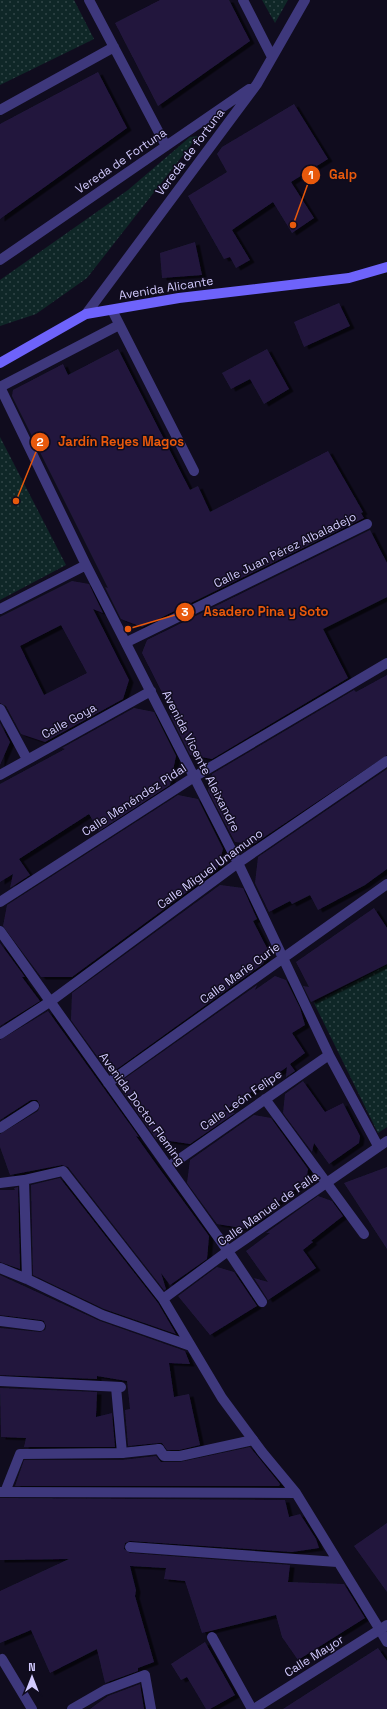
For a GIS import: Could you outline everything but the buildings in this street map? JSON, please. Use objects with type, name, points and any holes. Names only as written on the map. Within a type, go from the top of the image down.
[{"type":"main road","name":"Avenida Alicante","points":[[0,363],[86,314],[179,298],[349,278],[387,267]]},
{"type":"street","points":[[89,0],[166,146]]},
{"type":"street","points":[[243,0],[272,57]]},
{"type":"street","name":"Vereda de fortuna","points":[[86,314],[257,84],[305,0]]},
{"type":"street","points":[[0,110],[114,47]]},
{"type":"street","name":"Vereda de Fortuna","points":[[0,260],[257,84]]},
{"type":"street","points":[[112,310],[194,471]]},
{"type":"street","points":[[0,387],[119,325]]},
{"type":"street","name":"Avenida Vicente Aleixandre","points":[[0,387],[86,565],[127,642],[238,863],[329,1055],[383,1143]]},
{"type":"street","name":"Calle Juan Pérez Albaladejo","points":[[127,642],[368,524]]},
{"type":"street","points":[[0,609],[86,565]]},
{"type":"street","name":"Calle Menéndez Pidal","points":[[0,902],[194,777],[387,663]]},
{"type":"street","name":"Calle Goya","points":[[0,775],[151,691]]},
{"type":"street","points":[[0,709],[27,759]]},
{"type":"street","name":"Calle Miguel Unamuno","points":[[0,1034],[51,1001],[238,863],[387,761]]},
{"type":"street","name":"Calle Marie Curie","points":[[108,1083],[387,884]]},
{"type":"street","name":"Avenida Doctor Fleming","points":[[0,931],[228,1251],[262,1302]]},
{"type":"street","name":"Calle León Felipe","points":[[168,1167],[329,1055]]},
{"type":"street","points":[[265,1099],[364,1234]]},
{"type":"street","points":[[0,1128],[34,1106]]},
{"type":"street","name":"Calle Manuel de Falla","points":[[163,1299],[228,1251],[327,1184],[383,1143]]},
{"type":"street","points":[[0,1183],[24,1180],[63,1171],[163,1299],[222,1398],[253,1440],[296,1493],[337,1562],[384,1628],[387,1642]]},
{"type":"street","points":[[24,1180],[27,1279]]},
{"type":"street","points":[[0,1268],[102,1314],[191,1346]]},
{"type":"street","points":[[0,1321],[40,1326]]},
{"type":"street","points":[[0,1381],[118,1387],[122,1453]]},
{"type":"street","points":[[253,1440],[180,1456],[164,1456],[159,1449],[122,1453],[20,1454],[2,1492],[296,1493]]},
{"type":"street","points":[[130,1547],[337,1562]]},
{"type":"street","name":"Calle Mayor","points":[[212,1637],[253,1709],[384,1628]]},
{"type":"street","points":[[1,1660],[32,1709]]},
{"type":"street","points":[[72,1709],[104,1690],[145,1675],[151,1709]]},
{"type":"green space","points":[[0,0],[74,0],[94,39],[0,85]]},
{"type":"green space","points":[[262,0],[288,0],[275,23]]},
{"type":"green space","points":[[198,136],[87,278],[36,314],[0,326],[0,280],[128,190],[190,137]]},
{"type":"green space","points":[[0,437],[66,565],[0,600]]},
{"type":"green space","points":[[387,965],[387,1127],[378,1133],[314,1003]]},
{"type":"place","name":"Galp","points":[[293,225]]},
{"type":"place","name":"Jardín Reyes Magos","points":[[16,501]]},
{"type":"place","name":"Asadero Pina y Soto","points":[[128,629]]}]
